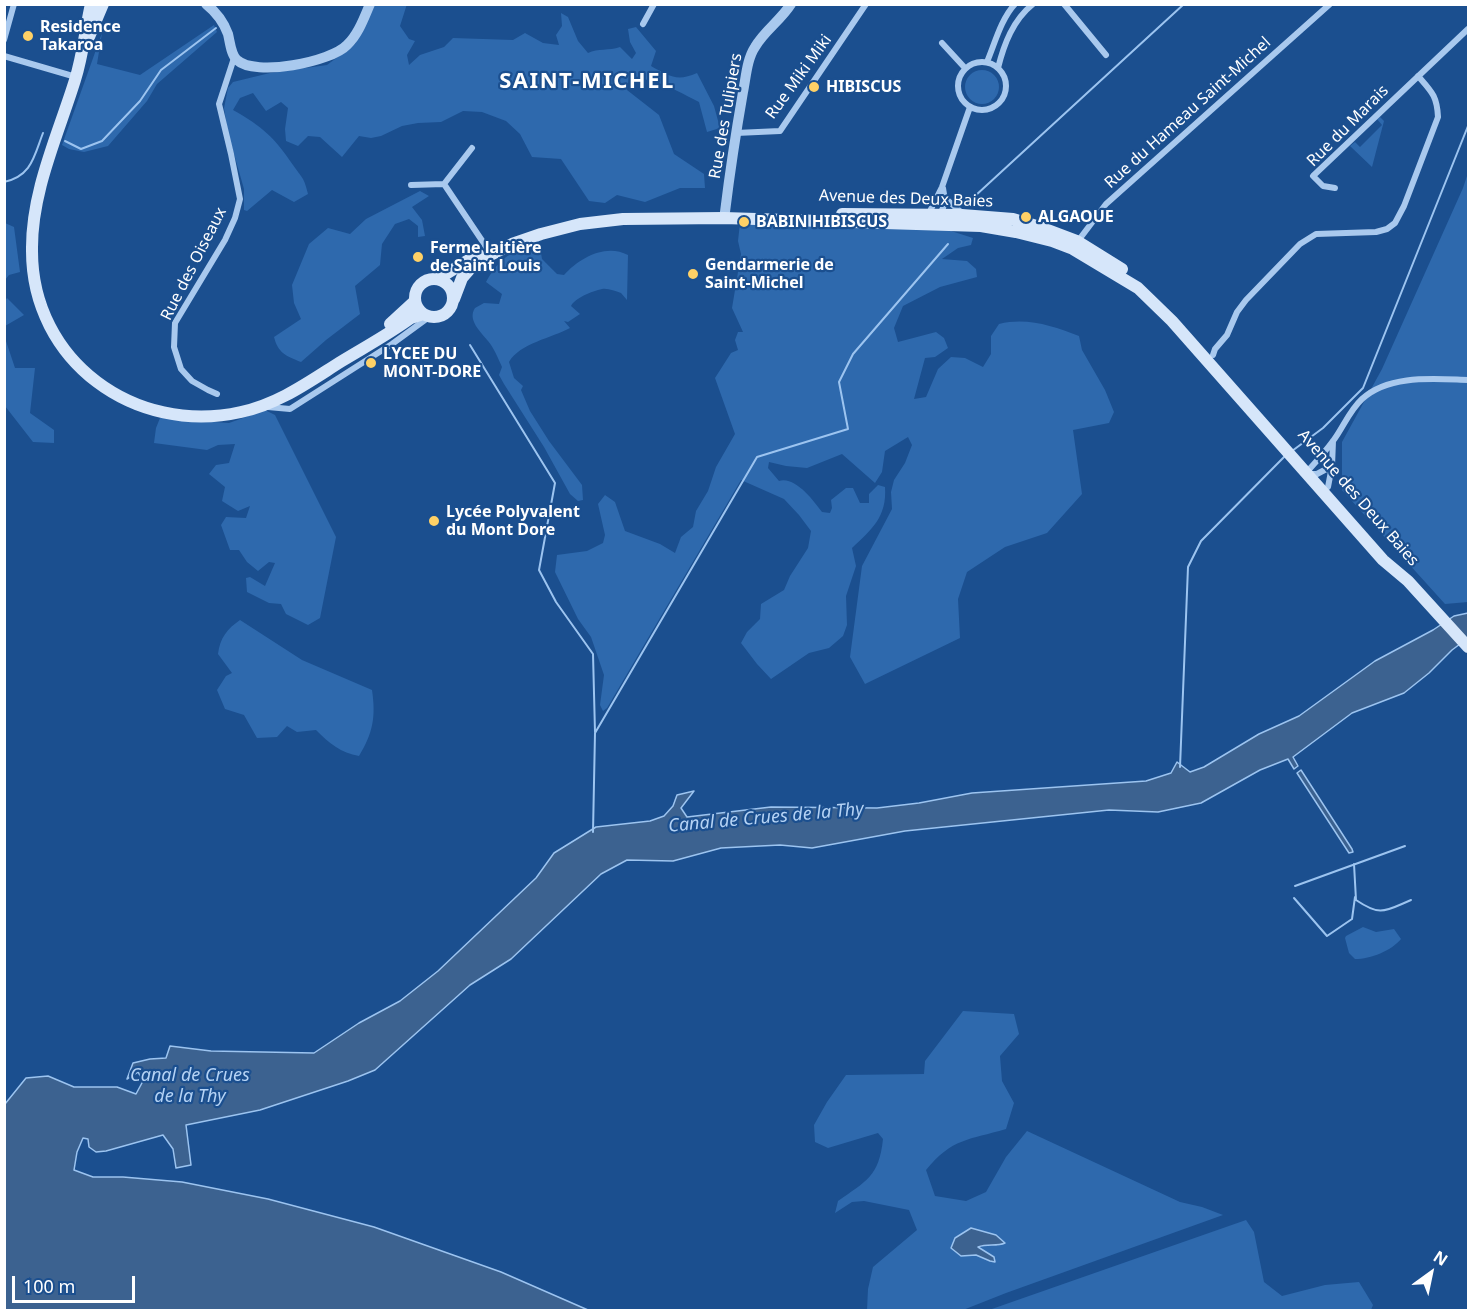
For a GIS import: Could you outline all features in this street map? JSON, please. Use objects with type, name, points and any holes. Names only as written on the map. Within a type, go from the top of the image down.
[{"type":"main road","name":"Avenue des Deux Baies","points":[[86,43],[87,22],[92,4]]},
{"type":"main road","name":"Avenue des Deux Baies","points":[[103,4],[86,43],[42,183],[34,219],[32,248],[35,286],[40,305],[64,350],[94,381],[113,394],[146,408],[179,415],[212,416],[242,412],[261,406],[295,390],[411,318],[426,315],[435,318],[445,314],[453,305],[462,278],[475,263],[512,244],[580,224],[623,219],[724,214],[965,215],[1013,219],[1040,227],[1138,280],[1186,325],[1286,444]]},
{"type":"main road","name":"Avenue des Deux Baies","points":[[334,366],[375,338],[415,301],[417,289],[421,284],[438,279],[487,248],[532,229],[578,217],[659,211],[879,224],[981,226],[1075,245],[1138,288],[1286,444],[1383,560],[1408,581]]},
{"type":"main road","points":[[438,279],[448,284],[454,299]]},
{"type":"main road","points":[[415,301],[426,315]]},
{"type":"main road","name":"Avenue des Deux Baies","points":[[1307,468],[1328,487],[1408,581]]},
{"type":"main road","points":[[1408,581],[1468,646]]},
{"type":"street","points":[[4,40],[14,4]]},
{"type":"street","points":[[206,4],[213,10],[224,27],[234,58],[246,66],[257,68],[303,64],[334,54],[346,47],[370,4]]},
{"type":"street","points":[[643,24],[654,4]]},
{"type":"street","name":"Rue des Tulipiers","points":[[724,214],[736,133],[753,48],[762,36],[778,22],[791,4]]},
{"type":"street","name":"Rue Miki Miki","points":[[736,133],[780,131],[866,4]]},
{"type":"street","points":[[987,62],[1006,16],[1015,4]]},
{"type":"street","points":[[998,68],[1012,29],[1033,4]]},
{"type":"street","points":[[1064,4],[1106,55]]},
{"type":"street","name":"Rue du Hameau Saint-Michel","points":[[1075,245],[1106,204],[1330,4]]},
{"type":"street","name":"Rue du Marais","points":[[1335,188],[1323,186],[1313,176],[1468,29]]},
{"type":"street","points":[[942,43],[965,68]]},
{"type":"street","points":[[4,56],[76,77]]},
{"type":"street","name":"Rue des Oiseaux","points":[[217,394],[192,381],[181,369],[174,347],[176,323],[225,240],[240,200],[219,104],[234,58]]},
{"type":"street","points":[[979,62],[987,62],[998,68],[1006,81],[1003,98],[986,110],[970,107],[960,96],[958,88],[960,74],[965,68],[979,62]]},
{"type":"street","points":[[1213,355],[1246,300],[1300,244],[1316,234],[1376,232],[1387,229],[1395,223],[1404,206],[1438,117],[1437,101],[1418,76]]},
{"type":"street","points":[[934,215],[970,107]]},
{"type":"street","points":[[444,184],[472,148]]},
{"type":"street","points":[[411,185],[444,184]]},
{"type":"street","points":[[444,184],[487,248]]},
{"type":"street","points":[[879,224],[888,219],[930,220],[944,209],[945,198],[942,188]]},
{"type":"street","points":[[945,198],[965,215]]},
{"type":"street","points":[[261,406],[290,409],[392,344],[426,315]]},
{"type":"street","points":[[1307,468],[1334,441],[1362,399],[1374,391],[1390,385],[1421,379],[1468,380]]},
{"type":"street","points":[[1328,487],[1334,441]]},
{"type":"street","points":[[1307,468],[1332,466]]},
{"type":"shaded area","points":[[407,4],[400,26],[409,39],[415,41],[407,55],[409,65],[420,55],[444,47],[453,38],[513,40],[525,33],[543,43],[559,45],[556,35],[562,26],[561,13],[568,17],[578,41],[588,53],[620,47],[632,59],[636,53],[630,42],[628,29],[636,27],[656,51],[651,66],[673,77],[690,76],[697,73],[714,106],[720,128],[707,132],[699,102],[656,82],[629,78],[627,90],[659,115],[674,154],[704,174],[705,188],[680,188],[645,202],[617,195],[605,203],[589,201],[561,159],[532,157],[520,134],[506,121],[482,112],[463,111],[441,122],[402,126],[371,138],[359,136],[342,157],[320,137],[308,136],[298,146],[286,141],[288,108],[281,102],[266,111],[253,93],[240,98],[233,110],[260,127],[274,140],[302,178],[308,194],[294,202],[272,190],[247,211],[244,210],[244,189],[228,133],[224,108],[228,88],[233,82],[270,73],[327,65],[355,44],[375,5]]},
{"type":"shaded area","points":[[214,25],[217,32],[157,84],[147,101],[108,146],[84,152],[62,145],[102,33],[97,64],[140,75]]},
{"type":"shaded area","points":[[982,70],[994,75],[999,87],[994,99],[982,104],[970,99],[965,87],[970,75]]},
{"type":"shaded area","points":[[1380,117],[1384,121],[1372,167],[1350,146],[1355,142],[1360,147],[1382,125],[1377,119]]},
{"type":"shaded area","points":[[1468,173],[1468,602],[1445,604],[1342,490],[1342,442],[1382,369]]},
{"type":"shaded area","points":[[420,191],[429,196],[412,207],[422,220],[425,236],[418,237],[418,226],[409,219],[395,224],[382,244],[380,265],[355,286],[360,314],[301,362],[283,353],[274,337],[301,319],[294,303],[292,285],[309,244],[328,228],[350,234],[366,219]]},
{"type":"shaded area","points":[[5,223],[14,227],[20,272],[9,275],[5,280]]},
{"type":"shaded area","points":[[740,223],[948,230],[973,238],[971,245],[958,248],[942,259],[967,261],[976,269],[977,277],[940,287],[903,306],[894,328],[898,342],[936,332],[944,338],[948,348],[935,357],[925,358],[914,399],[926,397],[938,369],[951,357],[965,358],[983,367],[991,354],[991,336],[999,324],[1030,322],[1079,336],[1082,350],[1105,390],[1114,412],[1109,423],[1073,430],[1082,494],[1047,533],[1005,547],[967,572],[958,599],[960,638],[865,684],[850,657],[862,566],[892,509],[891,492],[894,480],[905,463],[912,445],[908,437],[885,451],[882,472],[875,483],[842,454],[807,468],[769,462],[768,468],[779,481],[785,480],[797,485],[822,512],[830,513],[831,500],[846,488],[853,488],[860,503],[869,503],[869,494],[878,485],[885,487],[884,507],[877,522],[852,548],[856,566],[846,596],[847,625],[843,636],[829,648],[809,653],[771,679],[741,643],[747,632],[760,619],[761,604],[784,590],[808,548],[811,531],[784,499],[741,480],[607,708],[603,711],[600,705],[604,675],[591,637],[578,619],[555,572],[557,555],[587,551],[603,543],[605,535],[598,504],[605,495],[615,502],[625,531],[660,544],[675,553],[681,537],[693,527],[696,511],[708,491],[716,467],[735,434],[715,378],[731,353],[738,350],[735,340],[738,332],[743,332],[732,308],[741,254],[738,241]]},
{"type":"shaded area","points":[[539,241],[542,259],[557,274],[564,275],[577,263],[593,254],[611,251],[628,255],[627,300],[621,293],[607,289],[584,295],[571,306],[580,314],[568,322],[564,321],[570,328],[528,346],[514,355],[509,362],[514,378],[523,386],[521,390],[530,411],[582,485],[583,500],[578,501],[570,494],[544,447],[504,384],[499,375],[502,367],[490,344],[476,326],[473,317],[475,308],[484,303],[499,304],[502,294],[486,282],[496,267],[514,252]]},
{"type":"shaded area","points":[[7,298],[24,315],[5,326],[5,301]]},
{"type":"shaded area","points":[[5,338],[15,368],[35,368],[30,413],[54,430],[54,443],[33,442],[5,406]]},
{"type":"shaded area","points":[[265,410],[275,415],[336,537],[320,618],[308,625],[286,614],[281,604],[269,603],[247,592],[246,578],[250,577],[265,586],[275,563],[269,562],[258,571],[247,562],[239,550],[230,550],[221,525],[226,517],[246,518],[250,506],[238,511],[222,501],[225,487],[209,474],[216,465],[229,463],[235,444],[218,445],[207,450],[154,443],[160,418],[229,423]]},
{"type":"shaded area","points":[[240,620],[302,660],[372,690],[374,708],[372,724],[368,740],[359,756],[336,747],[316,730],[297,732],[287,726],[277,737],[257,738],[244,715],[225,709],[217,690],[226,676],[232,673],[218,654],[225,634]]},
{"type":"shaded area","points":[[1363,927],[1376,932],[1394,929],[1401,939],[1380,954],[1355,959],[1349,953],[1345,938]]},
{"type":"shaded area","points":[[963,1011],[1014,1014],[1019,1034],[1000,1056],[1002,1081],[1014,1103],[1006,1129],[971,1138],[953,1146],[935,1160],[926,1170],[935,1196],[966,1201],[986,1192],[1006,1157],[1027,1131],[1180,1202],[1223,1215],[963,1310],[867,1310],[868,1289],[873,1267],[917,1230],[909,1210],[864,1201],[852,1202],[835,1213],[838,1201],[870,1177],[878,1162],[883,1139],[878,1133],[828,1148],[815,1142],[814,1125],[846,1075],[924,1074],[925,1061]],"holes":[[[971,1228],[999,1246],[986,1244],[978,1248],[994,1257],[989,1261],[976,1255],[964,1233]]]},
{"type":"shaded area","points":[[1246,1220],[1254,1232],[1264,1282],[1282,1296],[1325,1285],[1359,1282],[1373,1305],[1371,1310],[989,1310]]},
{"type":"water","name":"Canal de Crues de la Thy","points":[[1468,613],[1468,638],[1429,673],[1404,693],[1352,713],[1293,757],[1298,766],[1294,769],[1288,759],[1260,770],[1201,803],[1158,812],[1109,810],[905,831],[812,848],[780,845],[721,848],[673,861],[627,860],[601,874],[511,959],[470,985],[375,1070],[260,1110],[186,1125],[191,1165],[176,1168],[173,1149],[163,1135],[96,1152],[89,1147],[88,1139],[83,1138],[77,1152],[74,1170],[93,1177],[182,1182],[268,1199],[374,1227],[501,1272],[588,1310],[5,1310],[5,1104],[26,1078],[48,1076],[74,1087],[117,1087],[136,1094],[143,1081],[138,1072],[127,1079],[133,1063],[166,1058],[170,1046],[211,1051],[314,1053],[359,1023],[400,1001],[438,971],[536,878],[554,853],[596,827],[650,821],[664,816],[673,806],[677,795],[694,791],[681,808],[687,817],[771,807],[877,808],[972,793],[1146,781],[1171,773],[1177,762],[1190,772],[1204,767],[1259,734],[1299,716],[1375,661],[1454,616]]},
{"type":"water","points":[[1301,770],[1353,852],[1349,853],[1297,773]]},
{"type":"water","points":[[971,1228],[996,1235],[1005,1243],[978,1247],[994,1257],[995,1262],[976,1255],[961,1256],[951,1248],[955,1238]]},
{"type":"waterway","points":[[975,196],[1184,4]]},
{"type":"waterway","points":[[65,141],[81,149],[102,141],[140,101],[161,70],[216,28]]},
{"type":"waterway","points":[[1292,451],[1323,428],[1363,388],[1468,126]]},
{"type":"waterway","points":[[4,182],[21,175],[31,164],[43,133]]},
{"type":"waterway","points":[[593,832],[595,733],[757,457],[848,429],[839,382],[853,354],[948,244]]},
{"type":"waterway","points":[[470,345],[555,483],[539,570],[556,602],[593,654],[595,732]]},
{"type":"waterway","points":[[1180,767],[1188,567],[1201,541],[1285,456]]},
{"type":"waterway","points":[[1295,886],[1405,846]]},
{"type":"waterway","points":[[1354,864],[1356,900],[1371,909],[1378,910],[1389,909],[1411,900]]},
{"type":"waterway","points":[[1294,898],[1327,936],[1352,919],[1355,897]]},
{"type":"place","name":"Residence Takaroa","points":[[28,36]]},
{"type":"place","name":"HIBISCUS","points":[[814,87]]},
{"type":"place","name":"ALGAOUE","points":[[1026,217]]},
{"type":"place","name":"BABIN HIBISCUS","points":[[744,222]]},
{"type":"place","name":"Ferme laitière de Saint Louis","points":[[418,257]]},
{"type":"place","name":"Gendarmerie de Saint-Michel","points":[[693,274]]},
{"type":"place","name":"LYCEE DU MONT-DORE","points":[[371,363]]},
{"type":"place","name":"Lycée Polyvalent du Mont Dore","points":[[434,521]]},
{"type":"district","name":"SAINT-MICHEL","points":[[587,82]]}]
